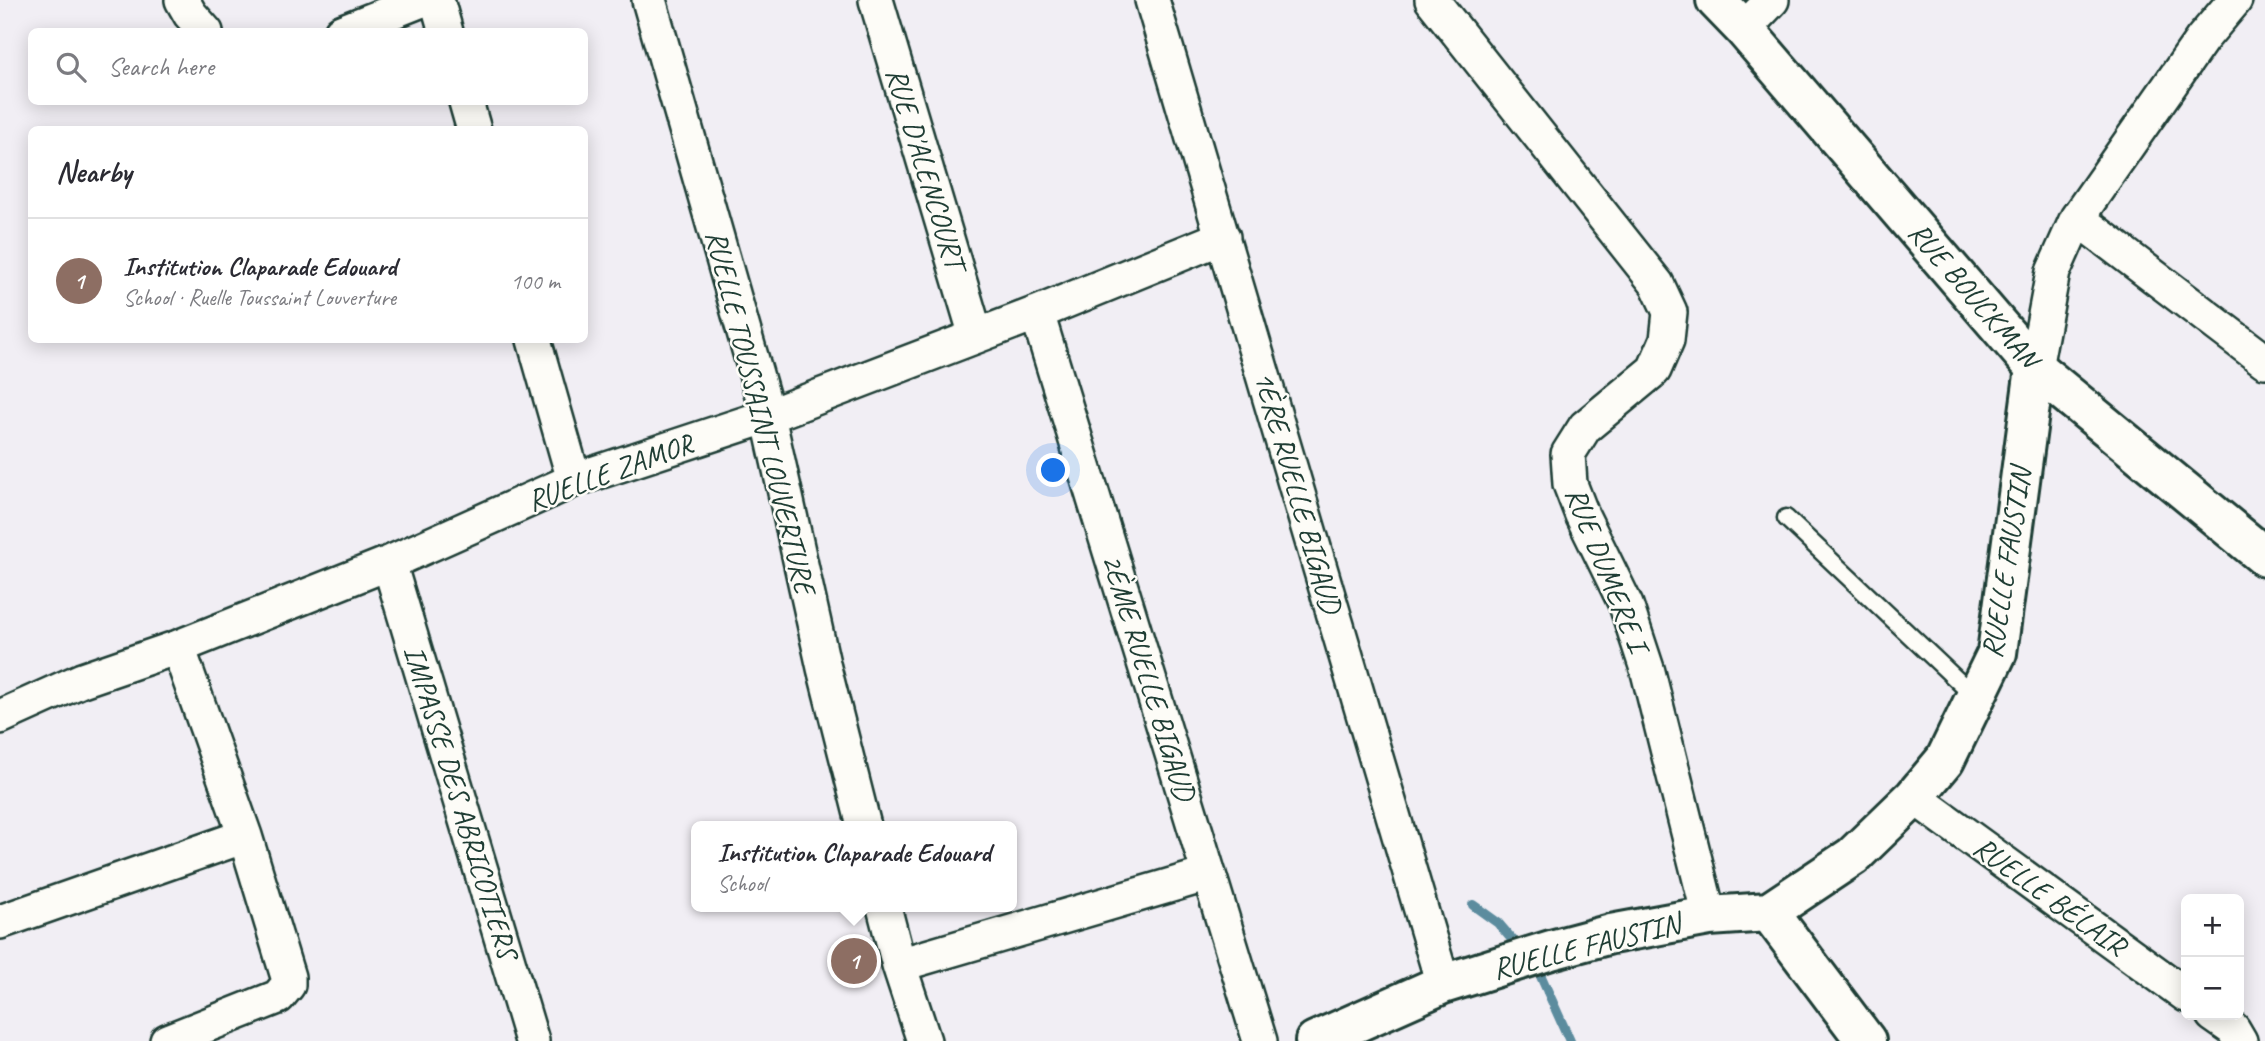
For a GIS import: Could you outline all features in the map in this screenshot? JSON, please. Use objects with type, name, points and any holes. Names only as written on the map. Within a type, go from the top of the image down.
[{"type":"street","points":[[182,0],[202,28]]},
{"type":"street","points":[[351,28],[422,0]]},
{"type":"street","points":[[437,0],[445,28]]},
{"type":"street","name":"RUELLE TOUSSAINT LOUVERTURE","points":[[649,0],[768,416],[824,668],[863,821]]},
{"type":"street","name":"RUE D'ALENCOURT","points":[[876,0],[976,336]]},
{"type":"street","name":"1ÈRE RUELLE BIGAUD","points":[[1152,0],[1443,984]]},
{"type":"street","name":"RUE DUMERE I","points":[[1432,0],[1657,284],[1671,312],[1667,340],[1654,370],[1585,427],[1568,454],[1570,484],[1626,605],[1647,672],[1709,916]]},
{"type":"street","name":"RUE BOUCKMAN","points":[[1716,0],[1744,29],[2035,368],[2265,557]]},
{"type":"street","points":[[1744,29],[1772,0]]},
{"type":"street","name":"RUELLE FAUSTIN","points":[[1315,1041],[1443,984],[1551,950],[1611,934],[1709,916],[1769,912],[1853,856],[1914,797],[1945,760],[1997,653],[2035,368],[2053,272],[2077,218],[2202,39],[2235,0]]},
{"type":"street","points":[[467,105],[473,126]]},
{"type":"street","points":[[2077,218],[2265,361]]},
{"type":"street","name":"RUELLE ZAMOR","points":[[0,717],[82,680],[178,647],[389,563],[574,480],[768,416],[1037,313],[1223,237]]},
{"type":"street","name":"2ÈME RUELLE BIGAUD","points":[[1037,313],[1261,1041]]},
{"type":"street","points":[[535,343],[574,480]]},
{"type":"street","name":"IMPASSE DES ABRICOTIERS","points":[[389,563],[532,1041]]},
{"type":"street","points":[[167,1041],[278,997],[288,985],[288,977],[245,836],[178,647]]},
{"type":"street","name":"RUELLE BÉLAIR","points":[[1914,797],[2181,991]]},
{"type":"street","points":[[0,922],[245,836]]},
{"type":"street","points":[[899,965],[1209,874]]},
{"type":"street","points":[[885,912],[899,965],[924,1041]]},
{"type":"street","points":[[1769,912],[1866,1041]]},
{"type":"street","points":[[2220,1020],[2233,1029],[2240,1041]]},
{"type":"lane","points":[[1786,518],[1975,697]]},
{"type":"waterway","points":[[1473,905],[1498,923],[1522,951]]},
{"type":"waterway","points":[[1532,964],[1539,972],[1570,1041]]},
{"type":"place","name":"Institution Claparade Edouard","points":[[854,961]]}]
